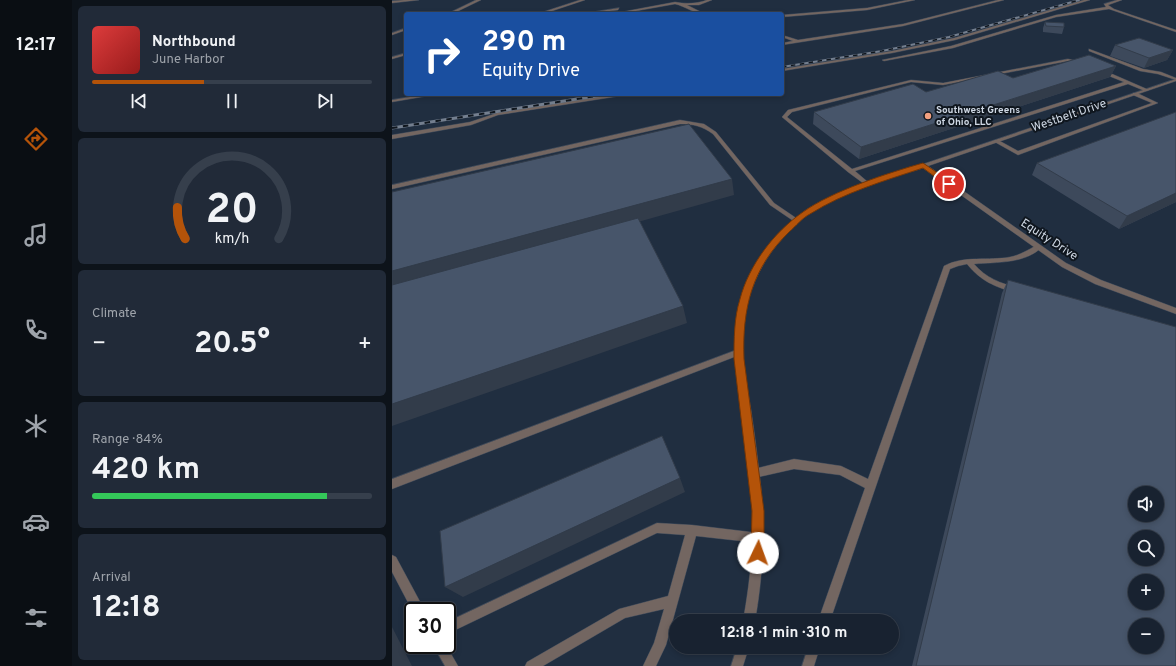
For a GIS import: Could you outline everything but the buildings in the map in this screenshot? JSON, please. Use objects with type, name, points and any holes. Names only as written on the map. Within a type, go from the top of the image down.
[{"type":"street","points":[[392,2],[417,0]]},
{"type":"street","points":[[453,12],[479,0]]},
{"type":"street","points":[[545,12],[583,0]]},
{"type":"street","points":[[674,0],[699,12]]},
{"type":"street","points":[[623,12],[669,3],[696,4],[710,0]]},
{"type":"street","points":[[784,16],[867,9],[914,0]]},
{"type":"street","points":[[784,44],[910,23],[1002,0]]},
{"type":"street","points":[[784,70],[920,46],[992,28],[1088,0]]},
{"type":"street","points":[[1108,8],[1105,5],[1106,4],[1120,0]]},
{"type":"street","points":[[598,12],[648,3]]},
{"type":"street","points":[[884,60],[952,47],[1056,16],[1108,8],[1176,31]]},
{"type":"street","points":[[992,28],[1002,32]]},
{"type":"street","points":[[392,34],[404,30]]},
{"type":"street","points":[[784,37],[799,42]]},
{"type":"street","points":[[1090,50],[1142,70],[1159,73],[1176,80]]},
{"type":"street","points":[[392,58],[404,55]]},
{"type":"street","points":[[867,184],[784,117],[790,111],[911,81],[943,84],[1068,60],[1086,65]]},
{"type":"street","points":[[1092,67],[1147,90]]},
{"type":"street","name":"Westbelt Drive","points":[[750,614],[756,584],[759,538],[754,473],[739,352],[740,319],[744,298],[750,284],[772,245],[797,220],[819,205],[867,184],[1176,80]]},
{"type":"street","points":[[850,171],[1128,82]]},
{"type":"street","points":[[996,141],[1018,153],[1156,103],[1135,94]]},
{"type":"street","points":[[392,101],[424,96]]},
{"type":"street","points":[[392,137],[471,123],[497,114],[613,96]]},
{"type":"street","points":[[392,187],[680,122],[698,123],[710,128],[772,204],[797,220]]},
{"type":"street","name":"Equity Drive","points":[[923,165],[1064,265],[1098,282],[1176,310]]},
{"type":"street","points":[[826,614],[947,268],[950,265],[969,262],[1007,260],[1021,257],[1039,247]]},
{"type":"street","points":[[969,262],[985,280],[1022,292]]},
{"type":"street","points":[[392,484],[739,352]]},
{"type":"street","points":[[754,473],[794,464],[841,471],[871,486]]},
{"type":"street","points":[[456,624],[657,528],[692,530],[759,538]]},
{"type":"street","points":[[649,666],[660,646],[692,530]]},
{"type":"street","points":[[392,561],[414,602]]},
{"type":"street","points":[[531,666],[623,613],[672,600]]},
{"type":"street","points":[[445,654],[452,666]]},
{"type":"street","points":[[737,666],[741,654]]},
{"type":"street","points":[[808,666],[812,654]]},
{"type":"railway","points":[[784,67],[882,51],[949,37],[1079,0]]},
{"type":"railway","points":[[392,128],[596,96]]},
{"type":"place","name":"Southwest Greens of Ohio, LLC","points":[[928,116]]},
{"type":"route","points":[[758,553],[759,538],[756,485],[739,359],[740,319],[744,298],[756,270],[772,245],[797,220],[819,205],[833,198],[867,184],[923,165],[949,184]]}]
